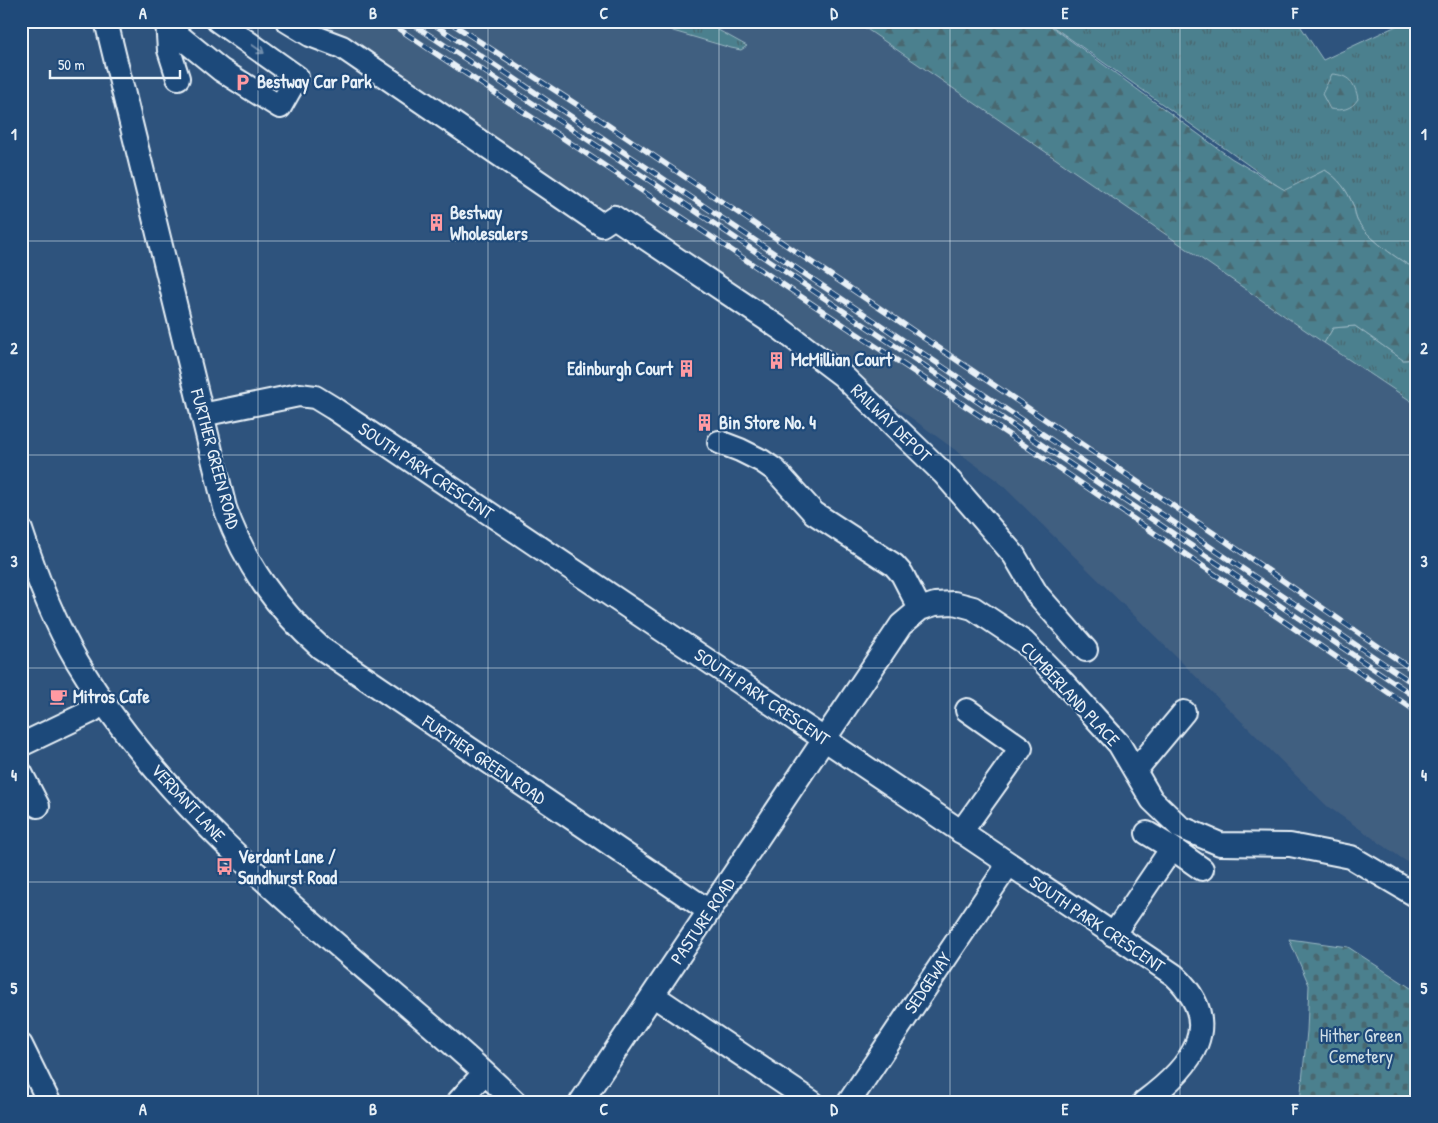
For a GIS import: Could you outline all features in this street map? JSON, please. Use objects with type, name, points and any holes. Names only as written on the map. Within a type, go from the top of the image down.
[{"type":"street","name":"FURTHER GREEN ROAD","points":[[106,21],[225,508],[234,533],[260,582],[297,627],[321,648],[709,911]]},
{"type":"street","points":[[168,24],[221,70],[280,107],[297,77],[218,21]]},
{"type":"street","name":"RAILWAY DEPOT","points":[[287,21],[310,36],[342,47],[602,225],[614,217],[782,330],[843,376],[944,474],[1014,555],[1037,594],[1086,650]]},
{"type":"street","points":[[168,24],[169,50],[178,78]]},
{"type":"street","name":"SOUTH PARK CRESCENT","points":[[202,415],[283,397],[300,395],[314,397],[1174,975],[1192,994],[1200,1019],[1198,1044],[1185,1065],[1144,1102]]},
{"type":"street","points":[[719,442],[762,461],[780,475],[814,512],[894,565],[902,574],[920,609]]},
{"type":"street","name":"VERDANT LANE","points":[[21,530],[56,621],[78,661],[104,702],[149,762],[203,821],[299,910],[515,1102]]},
{"type":"street","name":"CUMBERLAND PLACE","points":[[825,739],[901,625],[920,609],[935,604],[954,603],[973,608],[1024,642],[1119,744],[1152,800],[1180,827],[1220,844],[1290,845],[1351,857],[1417,896]]},
{"type":"street","points":[[21,745],[92,711],[104,702]]},
{"type":"street","points":[[961,832],[1021,748],[967,710]]},
{"type":"street","points":[[1135,771],[1184,712]]},
{"type":"street","name":"PASTURE ROAD","points":[[580,1102],[654,996],[825,739]]},
{"type":"street","points":[[21,773],[38,806]]},
{"type":"street","points":[[1147,834],[1172,848],[1202,869]]},
{"type":"street","points":[[1113,935],[1172,848]]},
{"type":"street","name":"SEDGEWAY","points":[[849,1102],[1008,865]]},
{"type":"street","points":[[654,996],[812,1102]]},
{"type":"street","points":[[21,1045],[49,1102]]},
{"type":"street","points":[[458,1102],[484,1073]]},
{"type":"shaded area","points":[[312,21],[855,21],[1417,405],[1417,869],[1327,806],[999,482],[717,276],[604,216],[349,38]]},
{"type":"green space","points":[[661,21],[702,21],[747,46],[741,50],[731,48],[673,31]]},
{"type":"green space","points":[[855,21],[1044,21],[1231,158],[1285,190],[1325,170],[1338,181],[1348,194],[1357,220],[1367,233],[1393,255],[1417,269],[1417,359],[1403,360],[1355,326],[1333,328],[1324,343]]},
{"type":"green space","points":[[1045,21],[1297,21],[1323,60],[1407,21],[1417,21],[1417,269],[1393,255],[1367,233],[1357,220],[1348,194],[1338,181],[1325,170],[1285,191]]},
{"type":"green space","points":[[1332,74],[1347,78],[1355,88],[1358,99],[1349,108],[1342,110],[1330,109],[1322,94]]},
{"type":"green space","points":[[1355,326],[1403,360],[1417,359],[1413,378],[1417,385],[1417,405],[1324,343],[1333,328]]},
{"type":"green space","name":"Hither Green Cemetery","points":[[1289,939],[1348,947],[1417,992],[1417,1102],[1300,1102],[1307,1031],[1309,985]]},
{"type":"railway","points":[[387,21],[1066,473],[1417,712]]},
{"type":"railway","points":[[408,21],[673,196],[1417,698]]},
{"type":"railway","points":[[429,21],[1417,686]]},
{"type":"railway","points":[[448,21],[596,117],[1218,536],[1417,673]]},
{"type":"place","name":"Bestway Car Park","points":[[243,82]]},
{"type":"place","name":"Bestway Wholesalers","points":[[436,223]]},
{"type":"place","name":"McMillian Court","points":[[777,360]]},
{"type":"place","name":"Edinburgh Court","points":[[687,369]]},
{"type":"place","name":"Bin Store No. 4","points":[[705,423]]},
{"type":"place","name":"Mitros Cafe","points":[[59,697]]},
{"type":"place","name":"Verdant Lane / Sandhurst Road","points":[[224,867]]}]
